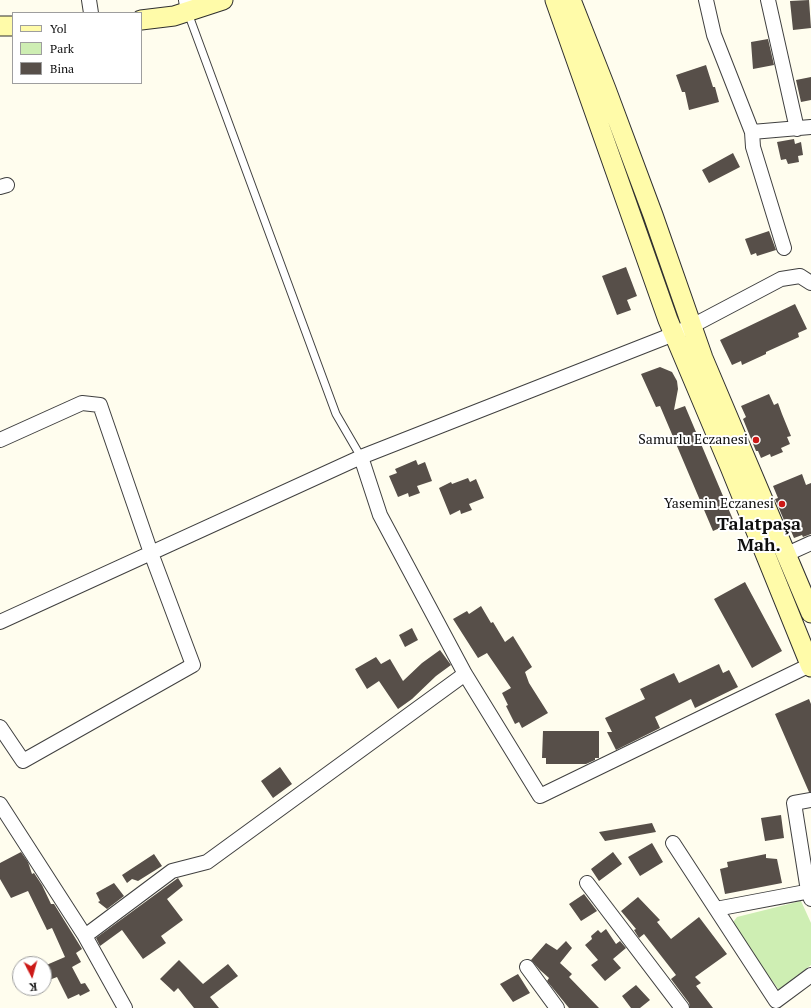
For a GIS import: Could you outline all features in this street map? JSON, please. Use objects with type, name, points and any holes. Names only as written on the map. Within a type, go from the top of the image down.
[{"type":"main road","points":[[142,20],[174,16],[187,6],[223,0]]},
{"type":"main road","points":[[555,0],[674,334],[811,666]]},
{"type":"main road","points":[[570,0],[653,215],[703,358],[787,554],[811,614]]},
{"type":"main road","points":[[0,26],[12,26]]},
{"type":"street","points":[[90,0],[91,12]]},
{"type":"street","points":[[706,0],[714,35],[752,132],[753,147],[784,248]]},
{"type":"street","points":[[768,0],[797,128]]},
{"type":"street","points":[[752,132],[811,126]]},
{"type":"street","points":[[0,622],[361,457],[674,334],[781,279],[800,276],[811,283]]},
{"type":"street","points":[[0,440],[82,402],[100,405],[151,553],[193,665],[23,761],[0,727]]},
{"type":"street","points":[[361,457],[380,515],[465,674],[540,796],[811,666]]},
{"type":"street","points":[[787,554],[811,543]]},
{"type":"street","points":[[85,936],[172,871],[207,862],[465,674]]},
{"type":"street","points":[[716,909],[810,894],[794,803],[811,800]]},
{"type":"street","points":[[0,804],[85,936],[125,1008]]},
{"type":"street","points":[[674,843],[776,1001],[811,975]]},
{"type":"street","points":[[587,883],[682,1008]]},
{"type":"street","points":[[527,967],[557,1008]]},
{"type":"lane","points":[[187,6],[336,414],[361,457]]},
{"type":"green space","points":[[801,901],[811,923],[811,965],[779,990],[731,925],[737,917]]},
{"type":"building","points":[[809,0],[811,28],[793,30],[790,1]]},
{"type":"building","points":[[768,39],[774,65],[753,69],[751,42]]},
{"type":"building","points":[[706,65],[719,102],[689,110],[685,92],[682,92],[676,75]]},
{"type":"building","points":[[811,77],[811,100],[801,102],[796,80]]},
{"type":"building","points":[[794,139],[795,144],[801,142],[803,155],[798,156],[799,162],[788,164],[786,159],[781,160],[777,142]]},
{"type":"building","points":[[733,153],[740,167],[709,183],[702,170]]},
{"type":"building","points":[[769,231],[776,250],[757,256],[756,253],[751,255],[745,239]]},
{"type":"building","points":[[626,267],[637,296],[627,300],[631,310],[617,315],[602,276]]},
{"type":"building","points":[[795,304],[807,329],[798,333],[799,337],[742,365],[741,361],[732,365],[720,340]]},
{"type":"building","points":[[660,367],[672,372],[677,381],[678,389],[674,410],[685,406],[734,522],[713,531],[660,406],[656,407],[641,374]]},
{"type":"building","points":[[769,394],[774,405],[778,403],[791,436],[787,437],[790,444],[781,448],[783,452],[771,457],[770,454],[761,458],[758,451],[756,451],[743,419],[746,417],[741,406]]},
{"type":"building","points":[[416,460],[418,465],[425,462],[432,481],[417,486],[420,493],[409,497],[408,493],[398,497],[389,476],[397,473],[395,469]]},
{"type":"building","points":[[802,474],[806,485],[811,483],[811,534],[794,538],[791,531],[789,532],[775,499],[778,498],[773,486]]},
{"type":"building","points":[[468,478],[470,482],[476,479],[484,498],[469,504],[472,510],[461,514],[460,510],[450,515],[439,488],[451,482],[452,484]]},
{"type":"building","points":[[745,582],[782,651],[752,668],[714,599]]},
{"type":"building","points":[[481,606],[505,642],[513,636],[532,667],[525,672],[529,683],[548,713],[522,728],[519,722],[515,724],[506,706],[508,705],[502,693],[511,688],[487,653],[478,658],[453,619],[467,611],[469,614]]},
{"type":"building","points":[[412,628],[418,640],[405,647],[399,635]]},
{"type":"building","points":[[440,650],[451,665],[436,676],[412,699],[398,709],[379,681],[367,689],[355,669],[376,657],[381,664],[390,659],[403,681],[422,663]]},
{"type":"building","points":[[719,664],[723,673],[729,670],[738,687],[695,708],[691,699],[655,717],[660,728],[616,750],[607,732],[612,732],[605,718],[645,699],[640,689],[674,673],[679,683]]},
{"type":"building","points":[[809,699],[811,704],[811,792],[809,792],[775,714]]},
{"type":"building","points":[[543,731],[599,731],[599,758],[595,758],[595,760],[586,764],[546,764],[546,758],[542,758]]},
{"type":"building","points":[[280,767],[292,784],[273,798],[261,781]]},
{"type":"building","points":[[781,815],[784,838],[765,841],[761,818]]},
{"type":"building","points":[[652,823],[656,832],[605,841],[599,832]]},
{"type":"building","points":[[652,843],[663,862],[640,876],[628,857]]},
{"type":"building","points":[[21,852],[28,862],[32,874],[34,873],[42,885],[51,904],[54,904],[82,949],[76,953],[81,962],[72,967],[81,984],[85,983],[90,991],[80,996],[79,994],[68,999],[57,977],[52,979],[52,963],[65,957],[52,928],[47,930],[28,891],[11,898],[0,879],[0,863]]},
{"type":"building","points":[[613,852],[622,864],[599,881],[591,869]]},
{"type":"building","points":[[154,854],[162,866],[138,881],[132,879],[127,883],[122,875]]},
{"type":"building","points":[[766,854],[766,858],[777,859],[782,883],[725,894],[720,869],[728,867],[727,862]]},
{"type":"building","points":[[178,878],[183,886],[167,899],[183,920],[161,936],[166,943],[143,959],[122,930],[100,946],[96,938]]},
{"type":"building","points":[[114,883],[124,896],[107,909],[98,902],[100,901],[96,893]]},
{"type":"building","points":[[584,894],[597,911],[581,921],[569,904]]},
{"type":"building","points":[[638,897],[660,920],[657,922],[671,939],[699,917],[727,954],[695,977],[701,983],[696,986],[713,1008],[690,1008],[689,1003],[671,979],[676,975],[644,934],[639,938],[634,930],[636,929],[621,911]]},
{"type":"building","points":[[606,929],[616,944],[620,941],[626,948],[613,959],[621,968],[605,981],[591,965],[598,960],[585,945],[592,939],[591,936],[598,930],[601,933]]},
{"type":"building","points":[[566,941],[572,948],[560,963],[572,974],[569,977],[599,1008],[569,1008],[547,981],[549,978],[531,960],[546,943],[557,950]]},
{"type":"building","points":[[179,960],[203,984],[228,964],[238,976],[210,997],[219,1008],[194,1008],[178,988],[174,992],[160,979]]},
{"type":"building","points":[[518,974],[530,993],[513,1002],[500,984]]},
{"type":"building","points":[[636,985],[650,1000],[640,1008],[631,1008],[622,996]]},
{"type":"place","name":"Samurlu Eczanesi","points":[[756,440]]},
{"type":"place","name":"Yasemin Eczanesi","points":[[782,504]]},
{"type":"district","name":"Talatpaşa Mah.","points":[[759,535]]}]
